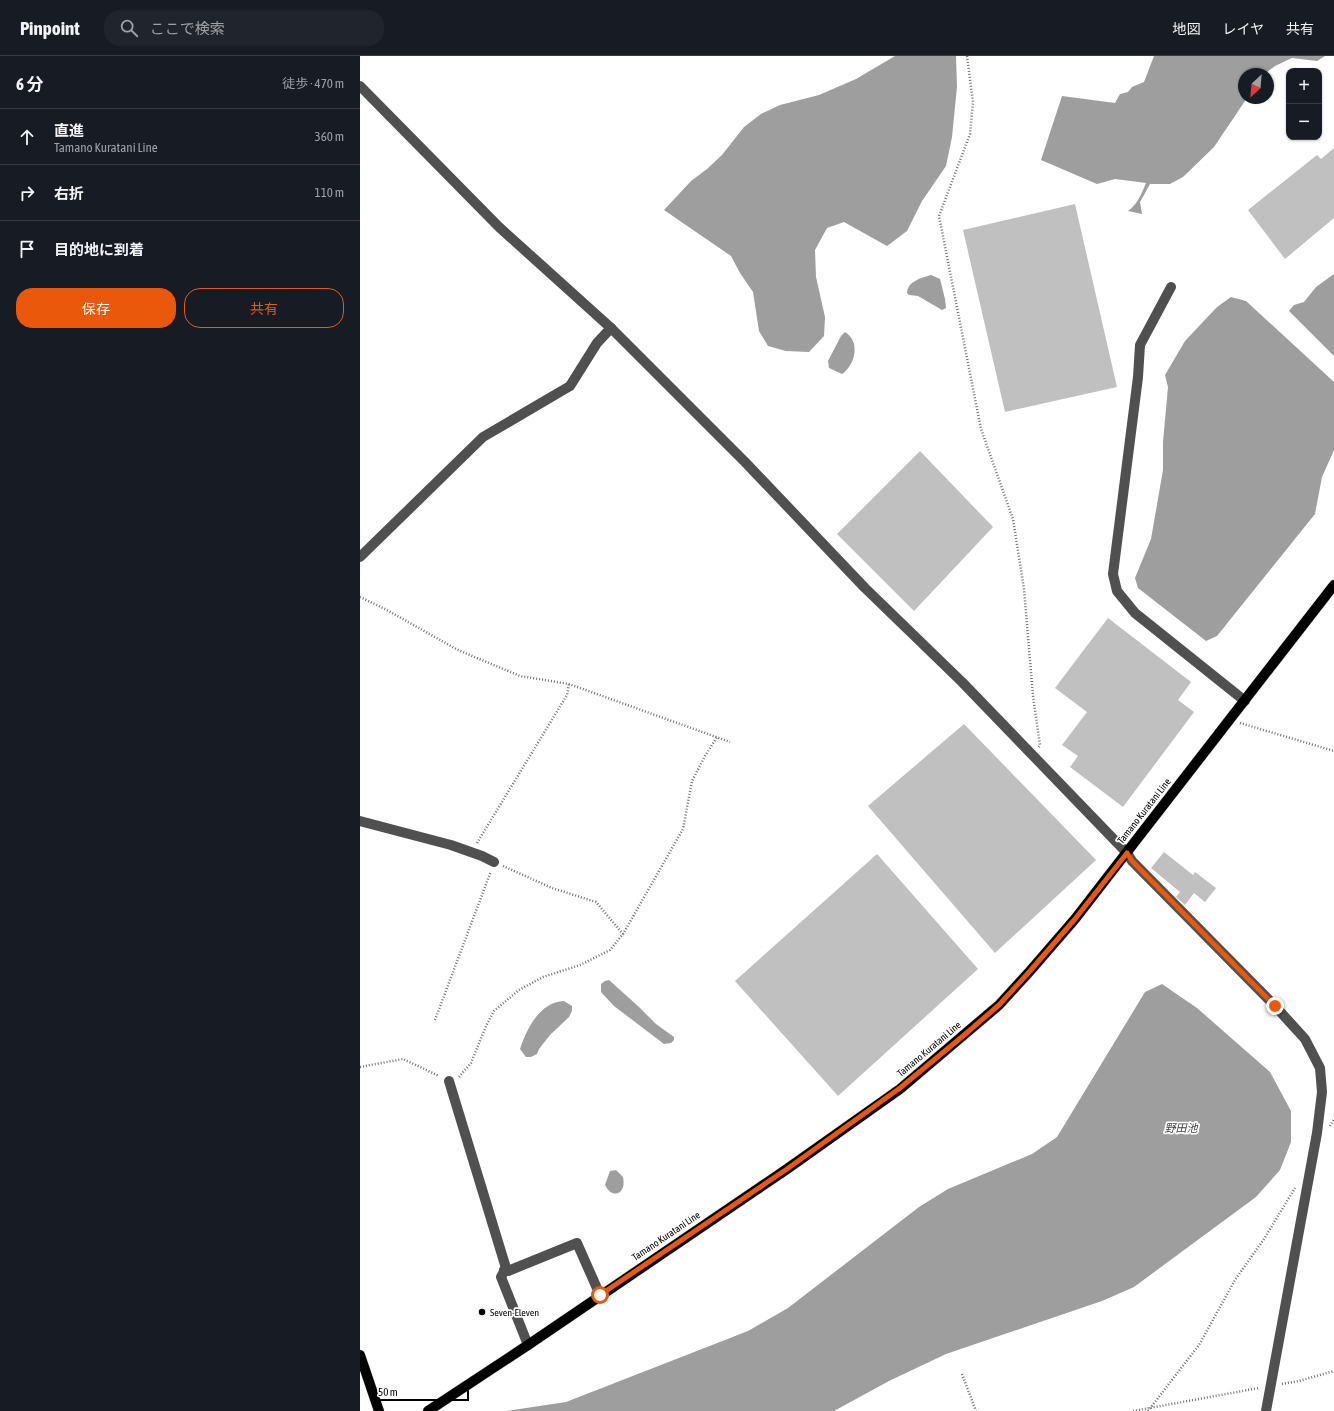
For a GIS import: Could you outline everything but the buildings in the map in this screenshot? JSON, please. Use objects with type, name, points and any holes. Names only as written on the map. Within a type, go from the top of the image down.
[{"type":"main road","name":"Tamano Kuratani Line","points":[[428,1411],[787,1169],[894,1093],[999,1005],[1075,919],[1334,585]]},
{"type":"main road","points":[[360,1355],[380,1411]]},
{"type":"street","points":[[360,86],[499,227],[610,328],[746,463],[865,588],[962,682],[1127,853],[1132,861],[1305,1038],[1320,1068],[1322,1092],[1317,1133],[1266,1411]]},
{"type":"street","points":[[1171,287],[1140,345],[1138,377],[1113,574],[1116,591],[1136,613],[1245,701]]},
{"type":"street","points":[[360,557],[484,437],[570,386],[597,343],[610,328]]},
{"type":"street","points":[[360,821],[451,845],[494,862]]},
{"type":"street","points":[[450,1080],[506,1268],[501,1277],[528,1345]]},
{"type":"street","points":[[504,1270],[508,1270],[577,1243],[600,1295]]},
{"type":"path","points":[[967,56],[973,102],[970,134],[939,216],[980,429],[1013,519],[1024,590],[1033,696],[1040,745],[1033,756]]},
{"type":"path","points":[[360,597],[465,653],[520,676],[569,684],[730,742]]},
{"type":"path","points":[[472,853],[474,847],[567,695],[569,684]]},
{"type":"path","points":[[1230,720],[1334,751]]},
{"type":"path","points":[[360,1066],[403,1059],[450,1080],[458,1078],[471,1063],[486,1026],[494,1011],[519,990],[543,977],[580,965],[610,950],[623,934],[683,830],[692,781],[717,737]]},
{"type":"path","points":[[435,1020],[494,862],[552,888],[596,902],[623,934]]},
{"type":"path","points":[[1149,1410],[1199,1345],[1235,1280],[1264,1239],[1299,1182],[1308,1180]]},
{"type":"path","points":[[1133,1411],[1149,1410],[1270,1386],[1334,1371]]},
{"type":"path","points":[[962,1374],[976,1411]]},
{"type":"water","points":[[895,56],[956,56],[957,87],[952,137],[946,166],[922,201],[907,231],[887,246],[844,222],[827,228],[815,250],[816,277],[825,317],[824,336],[809,352],[786,351],[768,346],[759,331],[753,292],[731,256],[664,210],[691,181],[722,155],[744,127],[761,114],[780,105],[819,95],[856,79]]},
{"type":"water","points":[[1154,56],[1325,56],[1317,61],[1292,58],[1272,68],[1238,68],[1238,104],[1243,104],[1214,147],[1183,177],[1170,184],[1150,184],[1140,202],[1142,214],[1128,211],[1137,202],[1146,183],[1115,179],[1097,184],[1041,160],[1062,96],[1115,103],[1120,94],[1128,92],[1132,87],[1144,82]]},
{"type":"water","points":[[1334,274],[1334,356],[1289,311],[1294,305],[1304,302],[1316,287]]},
{"type":"water","points":[[931,275],[940,279],[946,308],[942,310],[918,296],[909,295],[907,293],[912,283]]},
{"type":"water","points":[[1231,297],[1246,301],[1334,382],[1334,450],[1322,477],[1315,514],[1217,636],[1206,641],[1138,588],[1135,578],[1151,539],[1163,470],[1163,442],[1168,387],[1165,375],[1185,341],[1217,307]]},
{"type":"water","points":[[845,332],[850,336],[855,347],[853,359],[847,370],[842,374],[829,368],[828,361],[841,336]]},
{"type":"water","points":[[609,980],[656,1024],[674,1037],[674,1040],[671,1043],[664,1044],[614,1006],[601,992],[601,984]]},
{"type":"water","name":"野田池","points":[[1162,984],[1197,1008],[1270,1072],[1291,1111],[1291,1142],[1280,1170],[1256,1197],[1134,1287],[1102,1301],[946,1354],[889,1381],[834,1411],[506,1411],[566,1402],[748,1331],[788,1308],[919,1207],[948,1189],[1032,1154],[1057,1137],[1145,992]]},
{"type":"water","points":[[564,1001],[572,1006],[572,1011],[569,1017],[550,1035],[537,1054],[531,1057],[526,1057],[520,1049],[526,1033],[531,1025],[541,1011],[556,1002]]},
{"type":"water","points":[[616,1170],[623,1177],[624,1183],[621,1191],[615,1194],[608,1190],[605,1185],[610,1171]]},
{"type":"place","name":"Seven-Eleven","points":[[482,1312]]},
{"type":"route","points":[[600,1295],[787,1169],[900,1088],[963,1036],[999,1005],[1030,971],[1075,919],[1127,853],[1132,861],[1275,1006]]}]
